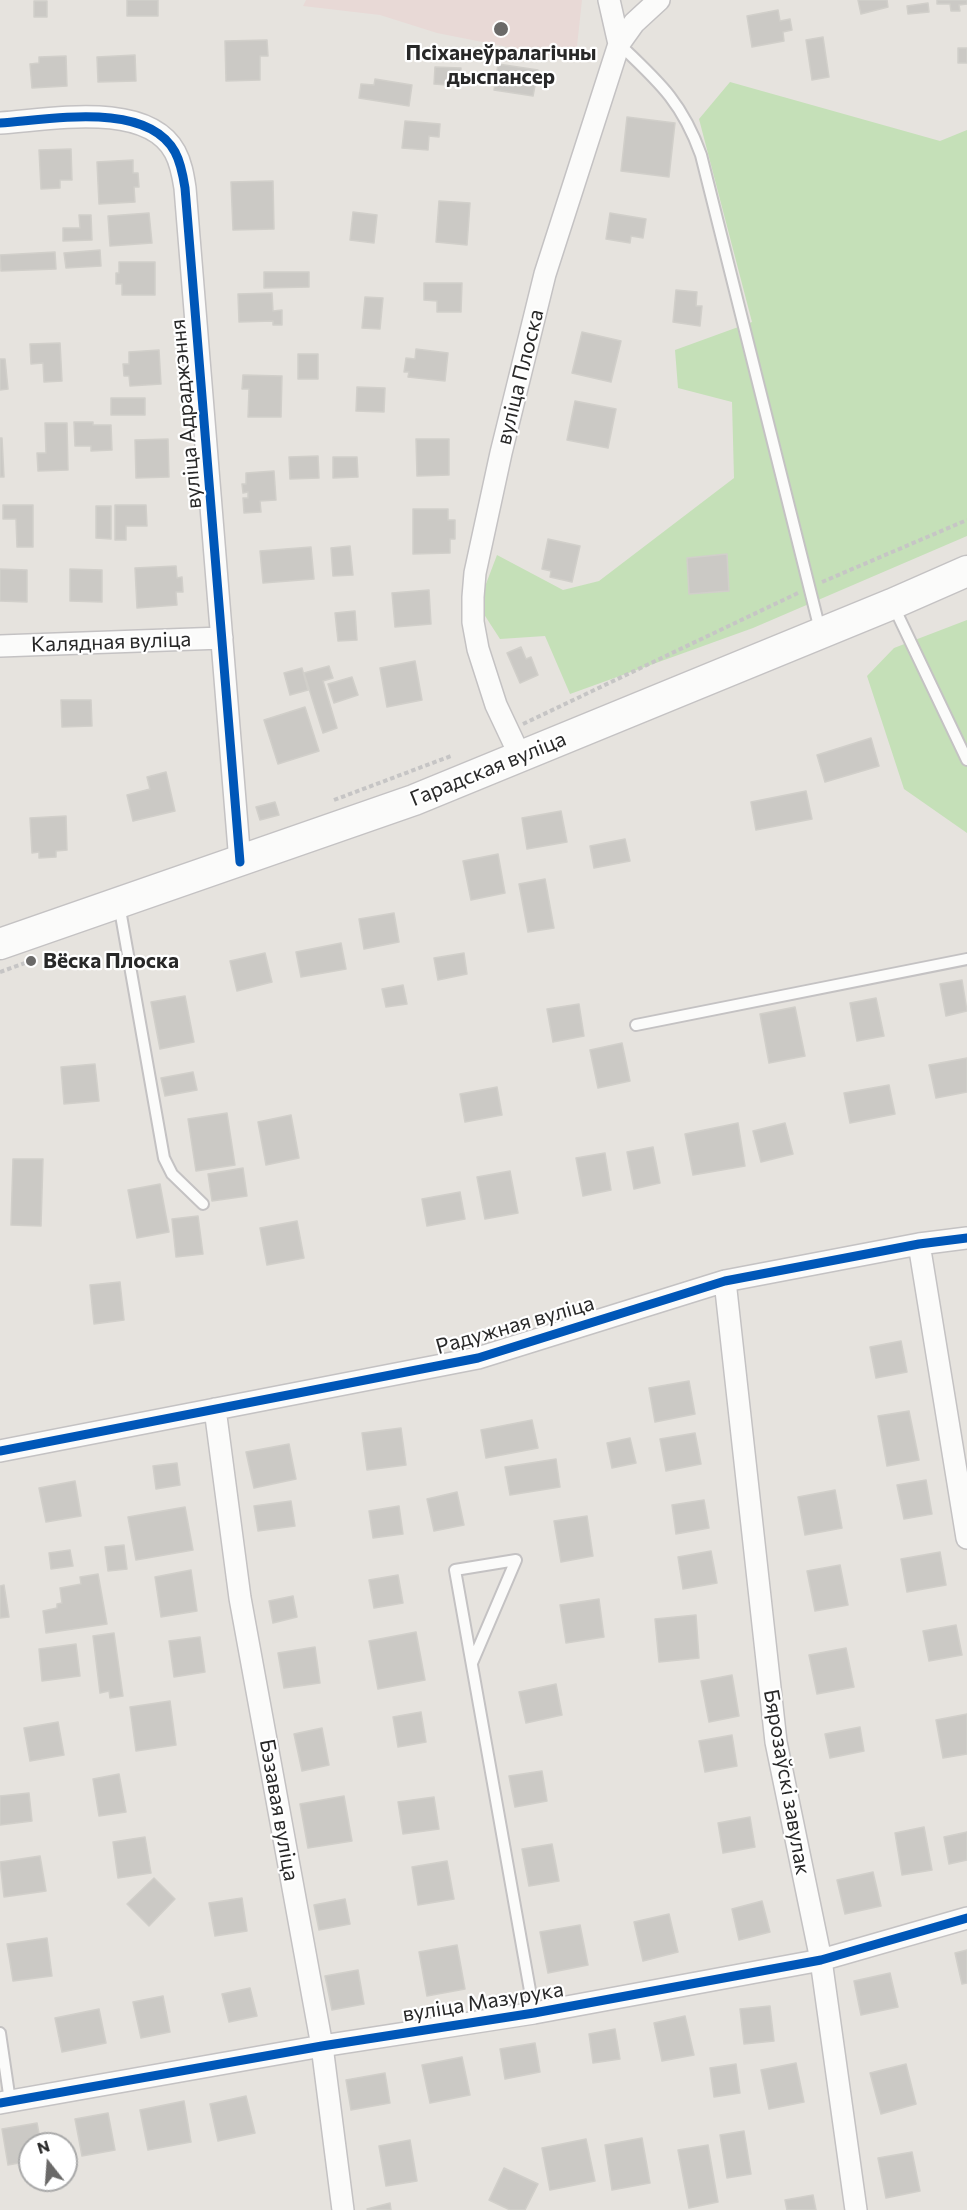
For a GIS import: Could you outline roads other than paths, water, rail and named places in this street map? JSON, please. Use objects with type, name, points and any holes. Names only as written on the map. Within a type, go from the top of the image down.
[{"type":"main road","name":"Гарадская вуліца","points":[[0,944],[414,800],[821,634],[967,571]]},
{"type":"street","points":[[609,0],[619,44]]},
{"type":"street","points":[[619,44],[634,24],[659,0]]},
{"type":"street","name":"вуліца Плоска","points":[[520,756],[496,705],[478,649],[473,614],[475,573],[545,274],[619,44]]},
{"type":"street","name":"вуліца Адраджэння","points":[[0,123],[90,117],[129,120],[149,127],[162,136],[174,150],[181,168],[185,188],[240,862]]},
{"type":"street","name":"Калядная вуліца","points":[[0,646],[222,638]]},
{"type":"street","name":"Радужная вуліца","points":[[0,1451],[478,1358],[725,1281],[919,1244],[967,1238]]},
{"type":"street","points":[[919,1244],[967,1538]]},
{"type":"street","name":"Бярозаўскі завулак","points":[[725,1281],[776,1742],[821,1960],[856,2210]]},
{"type":"street","name":"Бэзавая вуліца","points":[[215,1409],[240,1598],[322,2046],[343,2210]]},
{"type":"street","name":"вуліца Мазурука","points":[[5,2102],[322,2046],[534,2013],[821,1960],[967,1918]]},
{"type":"lane","points":[[619,44],[674,99],[689,124],[701,155],[821,634]]},
{"type":"lane","points":[[892,604],[967,760]]},
{"type":"lane","points":[[119,903],[164,1158],[172,1174],[203,1204]]},
{"type":"lane","points":[[636,1025],[967,959]]},
{"type":"lane","points":[[472,1663],[516,1560],[455,1570],[534,2013]]},
{"type":"lane","points":[[0,2033],[5,2102]]},
{"type":"place","name":"Псіханеўралагічны дыспансер","points":[[501,29]]},
{"type":"place","name":"Вёска Плоска","points":[[31,961]]}]
